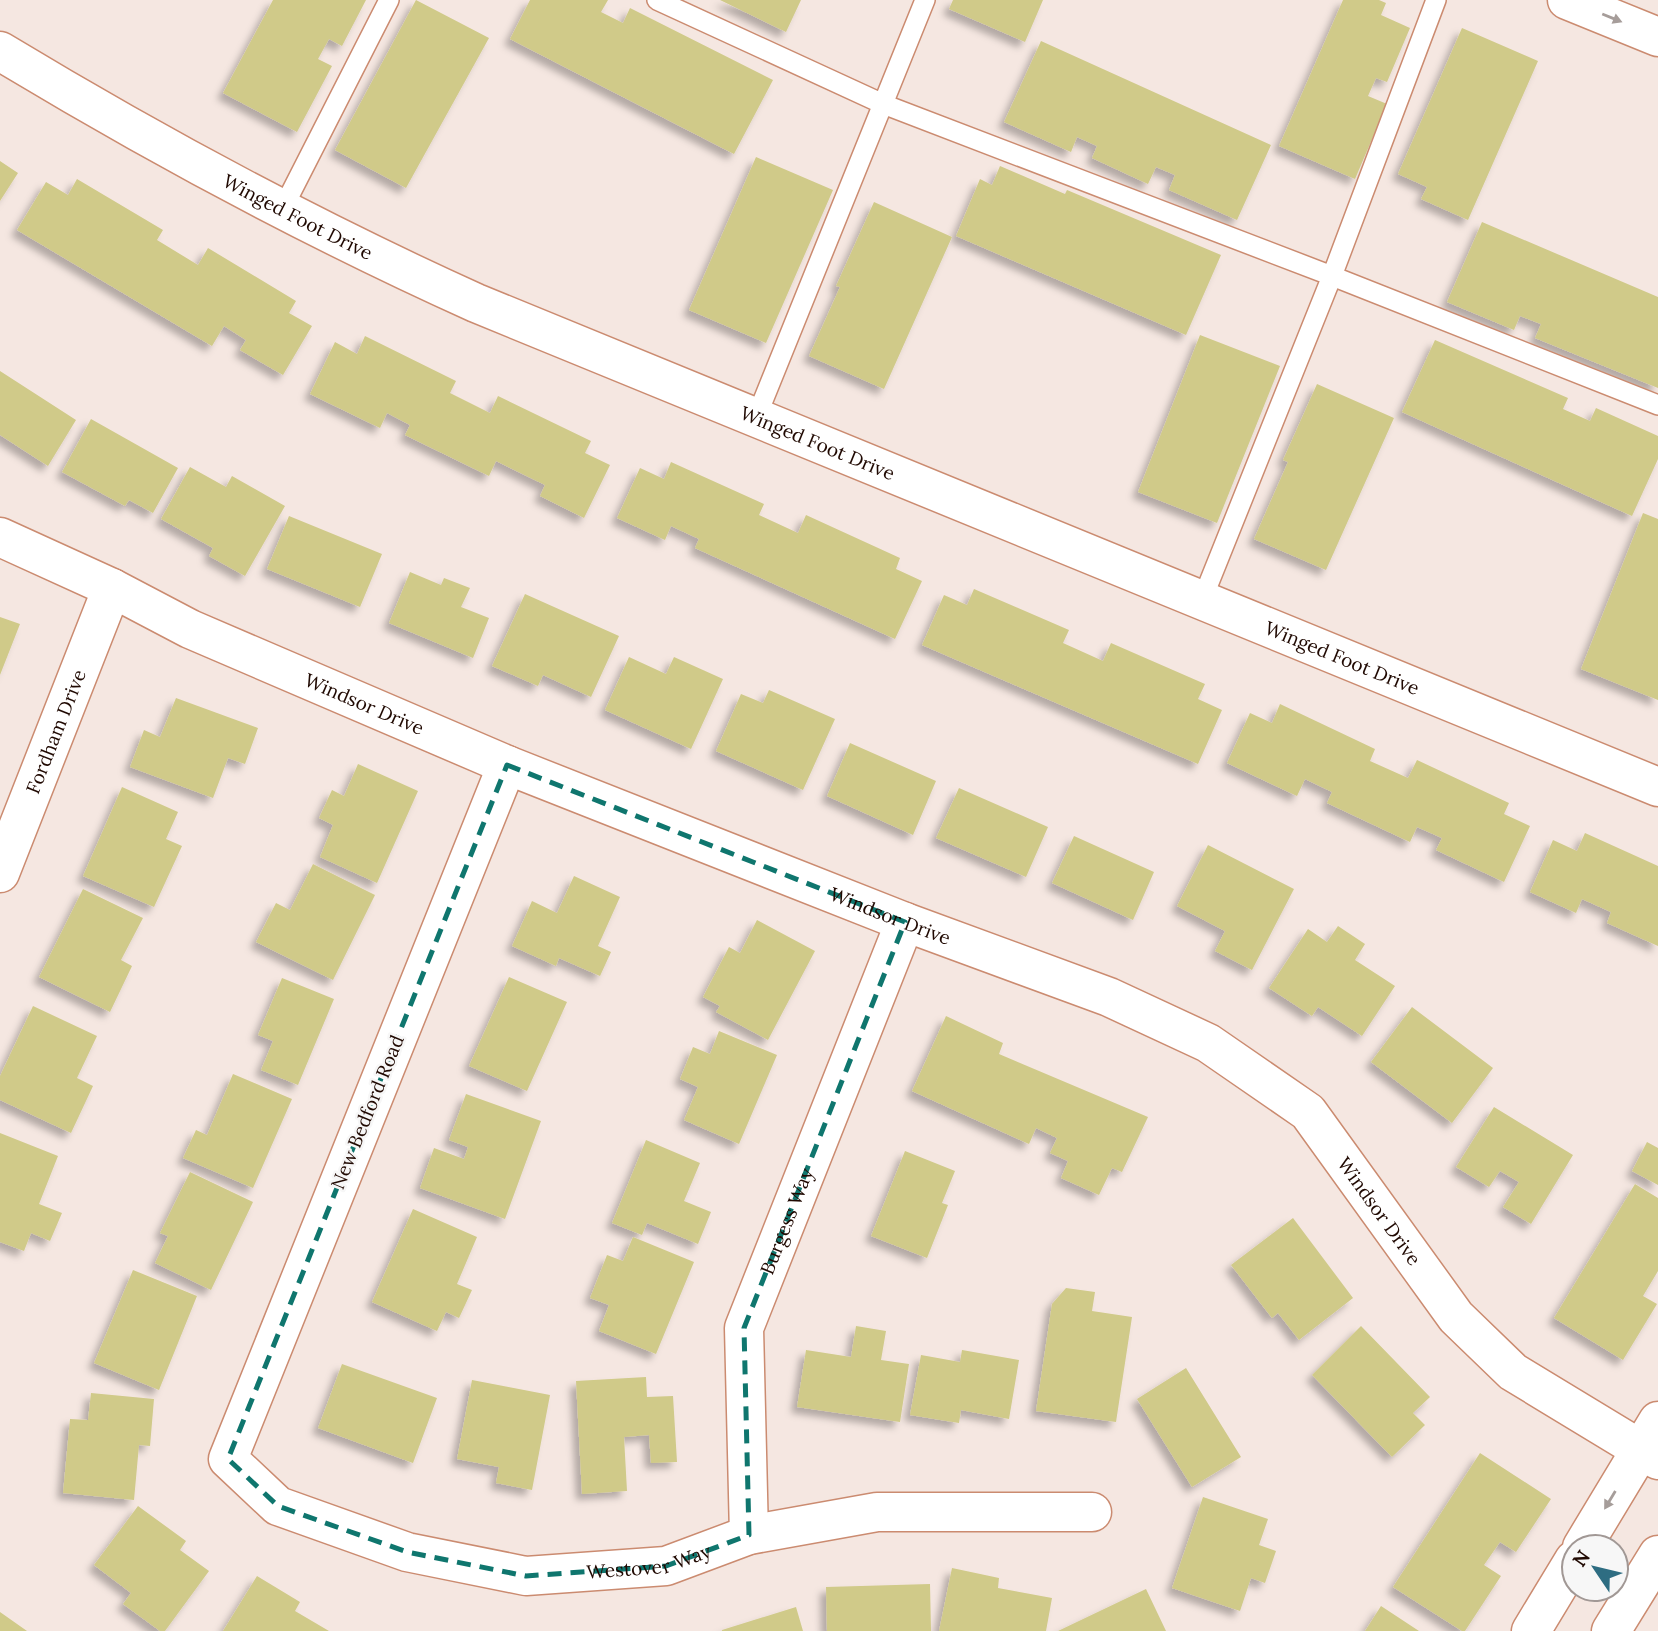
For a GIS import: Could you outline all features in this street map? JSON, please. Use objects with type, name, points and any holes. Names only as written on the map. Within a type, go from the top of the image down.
[{"type":"street","points":[[1567,0],[1658,37]]},
{"type":"street","name":"Winged Foot Drive","points":[[0,51],[179,155],[282,210],[367,254],[476,303],[1202,600],[1655,777]]},
{"type":"street","name":"Windsor Drive","points":[[0,537],[112,588],[190,629],[507,765],[905,922],[1109,998],[1208,1042],[1308,1112],[1456,1317],[1513,1372],[1652,1444]]},
{"type":"street","name":"Fordham Drive","points":[[0,873],[112,588]]},
{"type":"street","name":"New Bedford Road","points":[[228,1459],[507,765]]},
{"type":"street","name":"Burgess Way","points":[[749,1535],[744,1328],[905,922]]},
{"type":"street","points":[[1592,1533],[1652,1444]]},
{"type":"street","name":"Westover Way","points":[[228,1459],[278,1506],[407,1552],[526,1576],[666,1566],[749,1535],[877,1512],[1092,1512]]},
{"type":"street","points":[[1611,1631],[1658,1555]]},
{"type":"street","points":[[1531,1631],[1560,1583]]},
{"type":"lane","points":[[282,210],[389,0]]},
{"type":"lane","points":[[657,0],[883,104],[1332,276],[1658,405]]},
{"type":"lane","points":[[756,418],[925,0]]},
{"type":"lane","points":[[1202,600],[1332,276],[1436,0]]},
{"type":"highlighted area","points":[[507,765],[905,922],[744,1328],[749,1535],[666,1566],[526,1576],[407,1552],[278,1506],[228,1459]]},
{"type":"building","points":[[273,0],[366,0],[342,46],[329,39],[318,59],[332,66],[297,132],[223,93]]},
{"type":"building","points":[[416,0],[489,38],[406,188],[335,150]]},
{"type":"building","points":[[530,0],[608,0],[601,12],[623,23],[630,8],[773,80],[734,154],[510,39]]},
{"type":"building","points":[[720,0],[801,0],[786,32]]},
{"type":"building","points":[[953,0],[1043,0],[1025,42],[949,9]]},
{"type":"building","points":[[1343,0],[1379,0],[1386,3],[1381,15],[1410,28],[1387,82],[1376,78],[1368,96],[1387,104],[1355,179],[1279,146]]},
{"type":"building","points":[[1462,28],[1538,61],[1468,220],[1421,199],[1427,187],[1398,174]]},
{"type":"building","points":[[1041,41],[1271,145],[1237,220],[1169,190],[1175,175],[1156,167],[1148,184],[1092,158],[1097,146],[1077,137],[1071,152],[1004,122]]},
{"type":"building","points":[[756,157],[833,190],[766,343],[689,310]]},
{"type":"building","points":[[0,161],[18,173],[0,201]]},
{"type":"building","points":[[1000,166],[1065,194],[1067,190],[1221,255],[1186,335],[956,236],[980,179],[992,185]]},
{"type":"building","points":[[77,179],[163,230],[157,240],[198,265],[208,248],[296,301],[289,313],[312,326],[283,375],[240,350],[246,340],[224,326],[212,346],[17,230],[46,182],[68,195]]},
{"type":"building","points":[[874,202],[952,237],[884,389],[809,356],[840,287],[836,286]]},
{"type":"building","points":[[1482,222],[1658,297],[1658,388],[1535,338],[1541,324],[1520,316],[1514,330],[1447,302]]},
{"type":"building","points":[[1200,335],[1280,366],[1217,523],[1138,492]]},
{"type":"building","points":[[365,336],[456,381],[450,393],[490,413],[498,396],[591,441],[585,453],[610,465],[584,518],[540,496],[545,485],[496,461],[489,476],[405,435],[410,425],[387,413],[380,428],[310,394],[335,342],[357,354]]},
{"type":"building","points":[[1435,340],[1568,398],[1563,409],[1590,421],[1596,408],[1658,436],[1658,459],[1632,516],[1402,412]]},
{"type":"building","points":[[0,371],[76,420],[48,466],[0,435]]},
{"type":"building","points":[[1317,384],[1394,418],[1326,570],[1254,539],[1288,462],[1283,460]]},
{"type":"building","points":[[91,419],[178,468],[153,513],[129,500],[125,506],[62,472]]},
{"type":"building","points":[[671,462],[764,504],[759,515],[798,533],[806,515],[900,558],[896,569],[922,581],[895,639],[695,548],[699,539],[671,526],[665,540],[617,518],[640,468],[664,479]]},
{"type":"building","points":[[190,467],[226,487],[232,476],[285,506],[245,576],[209,556],[213,548],[161,519]]},
{"type":"building","points":[[1643,513],[1658,519],[1658,700],[1581,669]]},
{"type":"building","points":[[289,516],[382,554],[360,607],[267,569]]},
{"type":"building","points":[[410,572],[441,585],[444,578],[470,588],[461,607],[489,618],[473,658],[389,623]]},
{"type":"building","points":[[974,589],[1069,630],[1063,643],[1103,661],[1111,643],[1205,684],[1198,699],[1222,710],[1198,764],[922,645],[944,595],[967,605]]},
{"type":"building","points":[[525,594],[619,636],[591,697],[543,675],[538,686],[492,666]]},
{"type":"building","points":[[0,617],[20,624],[0,675]]},
{"type":"building","points":[[629,657],[666,674],[674,657],[723,679],[691,749],[605,710]]},
{"type":"building","points":[[769,690],[835,719],[803,790],[716,751],[741,694],[763,703]]},
{"type":"building","points":[[176,698],[258,728],[245,764],[228,758],[213,798],[130,767],[144,730],[160,737]]},
{"type":"building","points":[[1280,704],[1375,749],[1370,761],[1408,778],[1417,760],[1509,803],[1504,814],[1530,826],[1504,882],[1436,850],[1442,838],[1417,827],[1410,842],[1327,803],[1332,792],[1305,779],[1297,796],[1227,763],[1250,713],[1272,723]]},
{"type":"building","points":[[850,743],[936,781],[913,835],[827,796]]},
{"type":"building","points":[[358,764],[418,791],[377,883],[320,857],[333,825],[319,818],[332,790],[344,796]]},
{"type":"building","points":[[122,787],[178,812],[166,839],[182,846],[154,907],[83,876]]},
{"type":"building","points":[[959,788],[1048,827],[1026,877],[936,838]]},
{"type":"building","points":[[1585,833],[1658,866],[1658,946],[1607,923],[1611,912],[1582,899],[1576,913],[1530,892],[1553,840],[1577,851]]},
{"type":"building","points":[[1074,836],[1154,872],[1133,920],[1052,883]]},
{"type":"building","points":[[1208,845],[1294,889],[1252,970],[1215,951],[1225,931],[1177,906]]},
{"type":"building","points":[[313,864],[375,895],[333,980],[256,942],[276,903],[290,910]]},
{"type":"building","points":[[574,876],[620,897],[598,946],[611,952],[600,976],[559,958],[556,966],[512,946],[532,901],[557,913]]},
{"type":"building","points":[[83,889],[143,918],[121,960],[132,966],[110,1012],[39,977]]},
{"type":"building","points":[[757,920],[815,951],[768,1040],[716,1012],[720,1006],[703,997],[729,947],[740,953]]},
{"type":"building","points":[[1338,926],[1365,944],[1355,960],[1395,986],[1362,1036],[1318,1007],[1312,1016],[1269,988],[1308,929],[1327,942]]},
{"type":"building","points":[[509,977],[567,1002],[527,1091],[469,1066]]},
{"type":"building","points":[[282,978],[334,999],[298,1085],[261,1070],[273,1041],[258,1035]]},
{"type":"building","points":[[33,1006],[97,1036],[77,1078],[93,1086],[71,1133],[0,1100],[0,1076]]},
{"type":"building","points":[[1412,1007],[1493,1068],[1452,1123],[1371,1062]]},
{"type":"building","points":[[946,1016],[1003,1043],[999,1054],[1148,1117],[1122,1172],[1112,1168],[1099,1195],[1061,1178],[1068,1161],[1050,1153],[1057,1138],[1036,1128],[1029,1144],[912,1091]]},
{"type":"building","points":[[719,1031],[777,1055],[739,1144],[684,1120],[698,1087],[680,1079],[693,1047],[710,1054]]},
{"type":"building","points":[[233,1074],[292,1099],[253,1188],[183,1158],[196,1130],[207,1135]]},
{"type":"building","points":[[466,1094],[541,1121],[505,1219],[420,1188],[434,1148],[464,1159],[468,1147],[449,1140]]},
{"type":"building","points":[[1494,1107],[1573,1155],[1531,1224],[1503,1207],[1519,1182],[1500,1171],[1489,1187],[1456,1167]]},
{"type":"building","points":[[0,1133],[58,1156],[39,1204],[62,1213],[50,1241],[31,1233],[24,1251],[0,1242]]},
{"type":"building","points":[[646,1140],[700,1163],[684,1201],[711,1212],[698,1244],[647,1223],[642,1235],[612,1223]]},
{"type":"building","points":[[1647,1142],[1658,1148],[1658,1185],[1632,1171]]},
{"type":"building","points":[[905,1151],[955,1171],[942,1203],[948,1205],[927,1258],[871,1236]]},
{"type":"building","points":[[190,1172],[253,1202],[211,1290],[155,1263],[168,1236],[160,1233]]},
{"type":"building","points":[[1635,1184],[1658,1198],[1658,1271],[1643,1296],[1657,1304],[1623,1360],[1554,1318]]},
{"type":"building","points":[[413,1209],[477,1237],[457,1284],[472,1290],[459,1318],[446,1312],[437,1331],[372,1302]]},
{"type":"building","points":[[1293,1218],[1353,1298],[1299,1340],[1278,1313],[1272,1318],[1231,1265]]},
{"type":"building","points":[[633,1237],[694,1262],[656,1354],[599,1331],[609,1305],[590,1298],[607,1255],[623,1261]]},
{"type":"building","points":[[133,1270],[197,1296],[159,1390],[94,1363]]},
{"type":"building","points":[[1066,1288],[1095,1292],[1092,1311],[1132,1317],[1116,1422],[1036,1411],[1052,1304]]},
{"type":"building","points":[[856,1326],[886,1331],[881,1360],[909,1364],[900,1422],[797,1407],[806,1350],[851,1357]]},
{"type":"building","points":[[1361,1326],[1430,1397],[1413,1413],[1425,1425],[1392,1457],[1312,1375]]},
{"type":"building","points":[[962,1350],[1019,1360],[1009,1419],[961,1410],[959,1423],[910,1415],[921,1355],[960,1362]]},
{"type":"building","points":[[342,1364],[437,1398],[413,1463],[318,1428]]},
{"type":"building","points":[[1186,1368],[1241,1457],[1192,1487],[1137,1399]]},
{"type":"building","points":[[646,1377],[647,1397],[673,1396],[677,1462],[651,1463],[649,1435],[624,1437],[627,1491],[582,1494],[576,1381]]},
{"type":"building","points":[[472,1380],[550,1395],[532,1490],[496,1483],[499,1467],[457,1459]]},
{"type":"building","points":[[91,1393],[154,1399],[150,1446],[139,1445],[134,1500],[63,1493],[70,1419],[88,1420]]},
{"type":"building","points":[[1480,1453],[1551,1499],[1516,1552],[1500,1542],[1484,1565],[1501,1576],[1465,1631],[1462,1631],[1393,1587]]},
{"type":"building","points":[[1203,1497],[1268,1519],[1259,1545],[1276,1551],[1265,1583],[1251,1578],[1240,1611],[1172,1588]]},
{"type":"building","points":[[138,1506],[186,1541],[180,1550],[209,1571],[165,1631],[160,1631],[123,1604],[131,1593],[94,1565]]},
{"type":"building","points":[[952,1568],[999,1578],[998,1588],[1052,1598],[1046,1631],[939,1631]]},
{"type":"building","points":[[257,1576],[300,1602],[295,1611],[329,1631],[223,1631]]},
{"type":"building","points":[[930,1584],[931,1631],[827,1631],[826,1587]]},
{"type":"building","points":[[1146,1589],[1166,1631],[1058,1631]]},
{"type":"building","points":[[1381,1606],[1419,1631],[1365,1631]]},
{"type":"building","points":[[796,1607],[803,1631],[722,1631],[722,1630]]},
{"type":"building","points":[[0,1612],[27,1631],[0,1631]]}]
